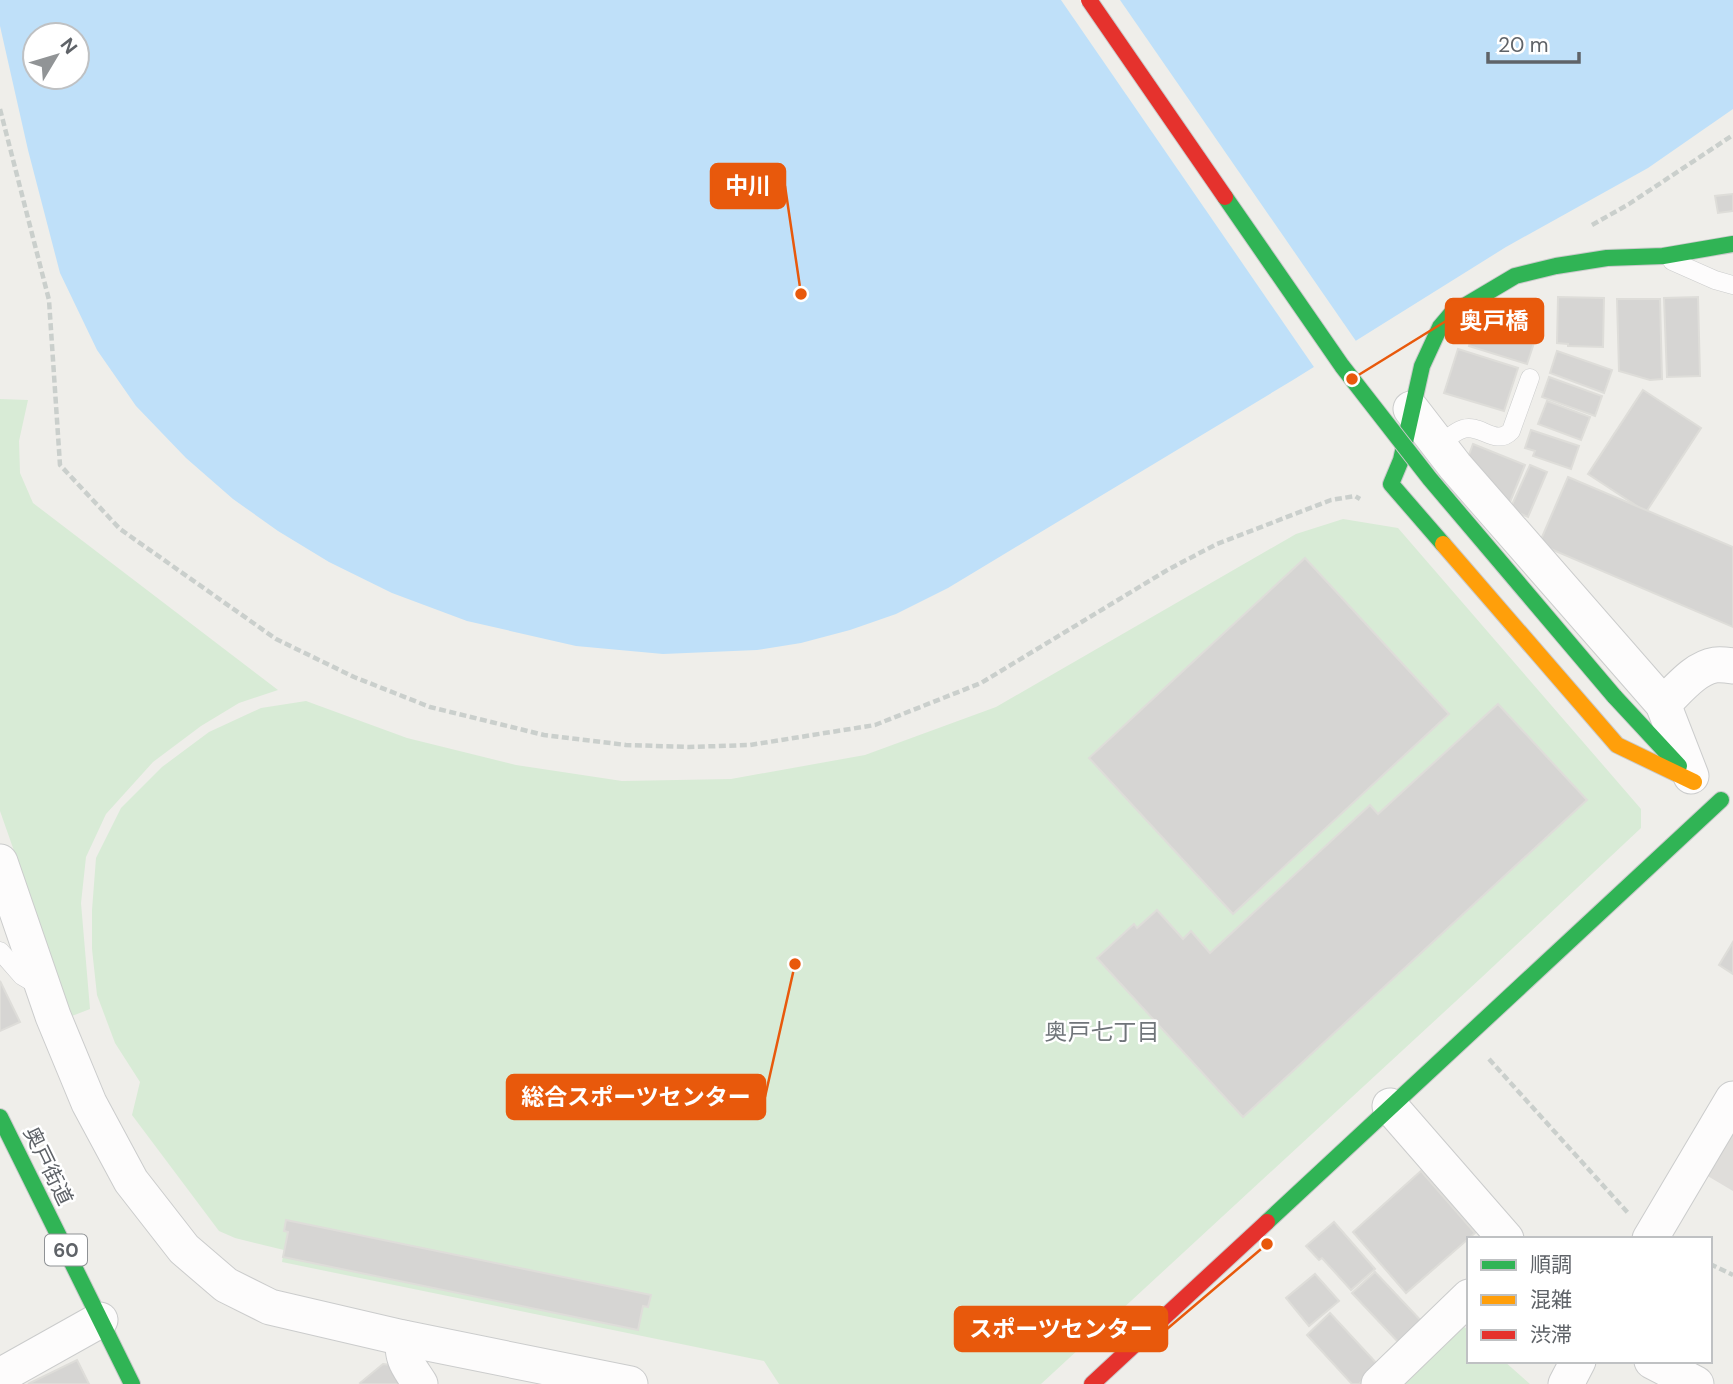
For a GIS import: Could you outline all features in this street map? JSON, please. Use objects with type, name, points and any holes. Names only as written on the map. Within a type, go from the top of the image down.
[{"type":"street","points":[[1089,0],[1342,366],[1430,479],[1614,696],[1713,794]]},
{"type":"street","points":[[1713,794],[1617,745],[1391,484],[1401,460],[1422,366],[1440,327],[1451,314],[1515,276],[1607,258],[1663,256],[1733,244]]},
{"type":"street","points":[[1412,408],[1464,476],[1663,704],[1713,794]]},
{"type":"street","points":[[1663,704],[1706,667],[1733,666]]},
{"type":"street","points":[[1092,1384],[1390,1106],[1713,794]]},
{"type":"street","points":[[0,862],[53,1016],[89,1103],[131,1181],[184,1249],[226,1285],[270,1307],[403,1338],[631,1384]]},
{"type":"street","points":[[1651,1237],[1733,1099]]},
{"type":"street","points":[[1390,1106],[1504,1237]]},
{"type":"street","name":"奥戸街道","points":[[0,1117],[132,1384]]},
{"type":"street","points":[[1379,1384],[1467,1299]]},
{"type":"street","points":[[0,1376],[100,1320]]},
{"type":"street","points":[[403,1338],[402,1354],[420,1384]]},
{"type":"street","points":[[1566,1384],[1577,1363]]},
{"type":"street","points":[[1656,1363],[1696,1384]]},
{"type":"lane","points":[[1663,256],[1733,285]]},
{"type":"lane","points":[[1439,445],[1463,429],[1470,428],[1501,438],[1507,436],[1530,378]]},
{"type":"lane","points":[[0,951],[22,976],[44,989]]},
{"type":"path","points":[[0,109],[49,300],[60,466],[120,529],[276,639],[354,677],[430,707],[544,735],[626,744],[689,747],[750,745],[875,725],[981,683],[1169,569],[1217,544],[1331,500],[1356,496],[1364,500]]},
{"type":"path","points":[[1581,231],[1629,204],[1733,135]]},
{"type":"path","points":[[1481,1050],[1651,1237]]},
{"type":"path","points":[[1712,1265],[1733,1275]]},
{"type":"shaded area","points":[[1733,1129],[1733,1191],[1706,1175]]},
{"type":"green space","points":[[0,399],[28,400],[19,441],[20,473],[33,503],[278,690],[239,703],[201,726],[153,762],[106,814],[86,857],[81,903],[90,1009],[72,1016],[0,811]]},
{"type":"green space","points":[[1343,519],[1398,528],[1641,809],[1641,828],[1041,1384],[779,1384],[764,1361],[282,1262],[284,1250],[235,1238],[219,1231],[132,1115],[140,1082],[115,1043],[97,995],[92,949],[96,858],[121,808],[162,767],[209,732],[261,708],[306,701],[407,738],[516,765],[622,781],[731,779],[865,755],[996,707],[1296,534]]},
{"type":"green space","points":[[1456,1320],[1467,1329],[1467,1363],[1506,1363],[1530,1384],[1390,1384]]},
{"type":"water","points":[[0,0],[1733,0],[1733,109],[1648,168],[1506,247],[1293,380],[948,588],[896,614],[850,630],[801,643],[757,650],[663,654],[576,646],[467,621],[392,593],[329,562],[278,531],[233,499],[186,458],[136,406],[97,350],[60,273],[0,26]]},
{"type":"pier","points":[[1061,0],[1120,0],[1358,344],[1316,370]]},
{"type":"building","points":[[1733,194],[1733,211],[1718,213],[1715,196]]},
{"type":"building","points":[[1558,297],[1604,298],[1603,347],[1557,343]]},
{"type":"building","points":[[1698,297],[1700,376],[1667,377],[1664,298]]},
{"type":"building","points":[[1617,299],[1660,299],[1662,379],[1650,380],[1619,371]]},
{"type":"building","points":[[1489,322],[1536,337],[1527,364],[1469,346],[1473,332]]},
{"type":"building","points":[[1458,349],[1518,368],[1504,411],[1444,393]]},
{"type":"building","points":[[1557,351],[1612,370],[1604,393],[1550,373]]},
{"type":"building","points":[[1549,377],[1602,396],[1595,416],[1542,397]]},
{"type":"building","points":[[1643,390],[1701,428],[1646,512],[1588,474]]},
{"type":"building","points":[[1547,401],[1590,417],[1581,440],[1538,424]]},
{"type":"building","points":[[1531,430],[1579,446],[1571,469],[1533,456],[1535,451],[1525,448]]},
{"type":"building","points":[[1473,444],[1525,465],[1508,507],[1467,460]]},
{"type":"building","points":[[1530,465],[1547,472],[1528,517],[1510,509]]},
{"type":"building","points":[[1568,477],[1733,547],[1733,627],[1539,544]]},
{"type":"building","points":[[1305,558],[1449,714],[1233,914],[1089,758]]},
{"type":"building","points":[[1498,704],[1587,800],[1243,1117],[1097,958],[1134,924],[1137,928],[1157,910],[1183,939],[1191,931],[1210,953],[1370,805],[1378,814]]},
{"type":"building","points":[[1733,942],[1733,974],[1719,965]]},
{"type":"building","points":[[0,981],[20,1022],[0,1031]]},
{"type":"building","points":[[1421,1171],[1475,1233],[1467,1237],[1467,1240],[1406,1293],[1353,1232]]},
{"type":"building","points":[[286,1220],[651,1295],[648,1307],[643,1306],[638,1330],[283,1257],[288,1232],[284,1231]]},
{"type":"building","points":[[1334,1222],[1375,1269],[1351,1290],[1322,1258],[1319,1260],[1306,1246]]},
{"type":"building","points":[[1375,1272],[1425,1325],[1402,1346],[1352,1293]]},
{"type":"building","points":[[1315,1274],[1339,1301],[1309,1326],[1286,1298]]},
{"type":"building","points":[[1330,1313],[1379,1366],[1359,1384],[1352,1384],[1307,1335]]},
{"type":"building","points":[[77,1360],[89,1384],[28,1384]]},
{"type":"building","points":[[383,1364],[390,1365],[405,1384],[360,1383]]},
{"type":"traffic: fast","points":[[1225,197],[1342,366],[1430,479],[1614,696]]},
{"type":"traffic: fast","points":[[1443,544],[1391,484],[1401,460],[1422,366],[1440,327],[1451,314],[1515,276],[1607,258],[1663,256],[1733,244]]},
{"type":"traffic: fast","points":[[1614,696],[1679,766]]},
{"type":"traffic: fast","points":[[1267,1222],[1721,800]]},
{"type":"traffic: fast","points":[[0,1117],[132,1384]]},
{"type":"traffic: slow","points":[[1443,544],[1617,745],[1694,782]]},
{"type":"traffic: jam","points":[[1089,0],[1225,197]]},
{"type":"traffic: jam","points":[[1092,1384],[1267,1222]]},
{"type":"place","name":"中川","points":[[801,294]]},
{"type":"place","name":"奥戸橋","points":[[1352,379]]},
{"type":"place","name":"総合スポーツセンター","points":[[795,964]]},
{"type":"place","name":"スポーツセンター","points":[[1267,1244]]},
{"type":"district","name":"奥戸七丁目","points":[[1102,1032]]}]
